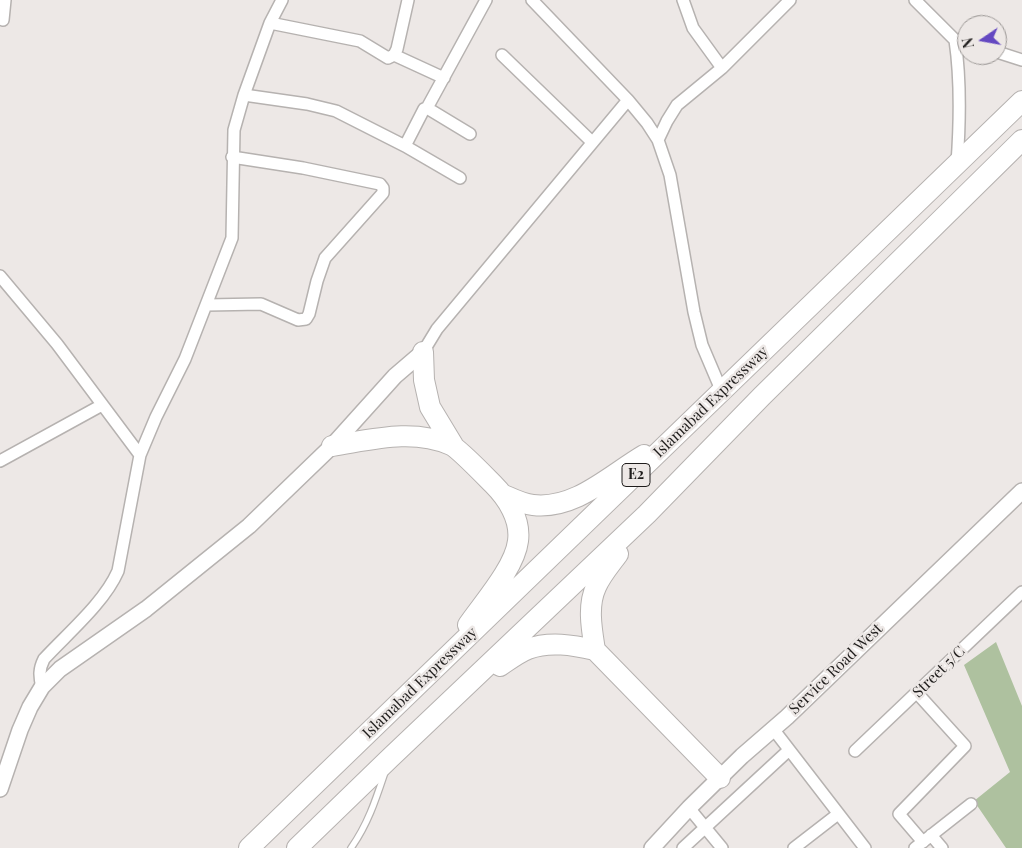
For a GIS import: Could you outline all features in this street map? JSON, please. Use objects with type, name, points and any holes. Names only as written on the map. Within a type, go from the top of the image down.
[{"type":"highway","name":"Islamabad Expressway","points":[[249,848],[1022,102]]},
{"type":"highway","name":"Islamabad Expressway","points":[[297,848],[646,514],[769,389],[1022,140]]},
{"type":"highway","points":[[423,352],[424,380],[430,406],[453,446],[504,495],[515,516],[518,528],[518,541],[513,560],[446,658]]},
{"type":"highway","points":[[504,495],[532,505],[552,505],[566,502],[585,493],[678,434]]},
{"type":"highway","points":[[332,446],[391,436],[423,438],[453,446]]},
{"type":"highway","points":[[595,650],[591,610],[594,590],[646,514]]},
{"type":"highway","points":[[463,690],[529,649],[550,644],[574,645],[595,650],[720,778]]},
{"type":"street","points":[[3,20],[5,0]]},
{"type":"street","points":[[42,687],[39,669],[44,659],[102,598],[112,585],[118,572],[140,455],[156,417],[185,359],[232,238],[234,130],[244,95],[270,23],[282,0]]},
{"type":"street","points":[[270,23],[360,41],[388,58],[394,55],[397,49],[408,0]]},
{"type":"street","points":[[406,146],[424,110],[444,78],[486,0]]},
{"type":"street","points":[[532,0],[628,100],[648,123],[658,140],[670,175],[694,312],[702,345],[722,392]]},
{"type":"street","points":[[683,0],[693,28],[722,68]]},
{"type":"street","points":[[658,140],[677,105],[722,68],[790,0]]},
{"type":"street","points":[[915,0],[955,40],[959,68],[960,120],[957,164]]},
{"type":"street","points":[[394,55],[444,78]]},
{"type":"street","points":[[502,55],[592,142]]},
{"type":"street","points":[[1007,55],[1022,60]]},
{"type":"street","points":[[244,95],[307,104],[336,111],[406,146],[460,178]]},
{"type":"street","points":[[0,788],[20,730],[30,707],[42,687],[60,669],[146,609],[249,526],[332,446],[395,376],[423,352],[437,330],[628,100]]},
{"type":"street","points":[[427,108],[470,134]]},
{"type":"street","points":[[207,305],[261,304],[298,320],[306,319],[325,258],[383,194],[383,188],[380,184],[303,168],[232,157]]},
{"type":"street","points":[[0,276],[57,344],[140,455]]},
{"type":"street","points":[[0,461],[102,405]]},
{"type":"street","name":"Service Road West","points":[[652,848],[720,778],[774,730],[1022,491]]},
{"type":"street","name":"Street 5/C","points":[[856,751],[1022,592]]},
{"type":"street","points":[[917,693],[965,746],[899,814],[923,842],[942,848]]},
{"type":"street","points":[[774,730],[865,848]]},
{"type":"street","points":[[684,848],[789,750]]},
{"type":"street","points":[[923,842],[971,804]]},
{"type":"street","points":[[689,808],[722,848]]},
{"type":"street","points":[[794,848],[838,814]]},
{"type":"lane","points":[[351,848],[364,829],[374,807],[390,758]]},
{"type":"green space","points":[[996,642],[1022,706],[1022,848],[1006,848],[974,801],[1010,772],[964,665]]}]
